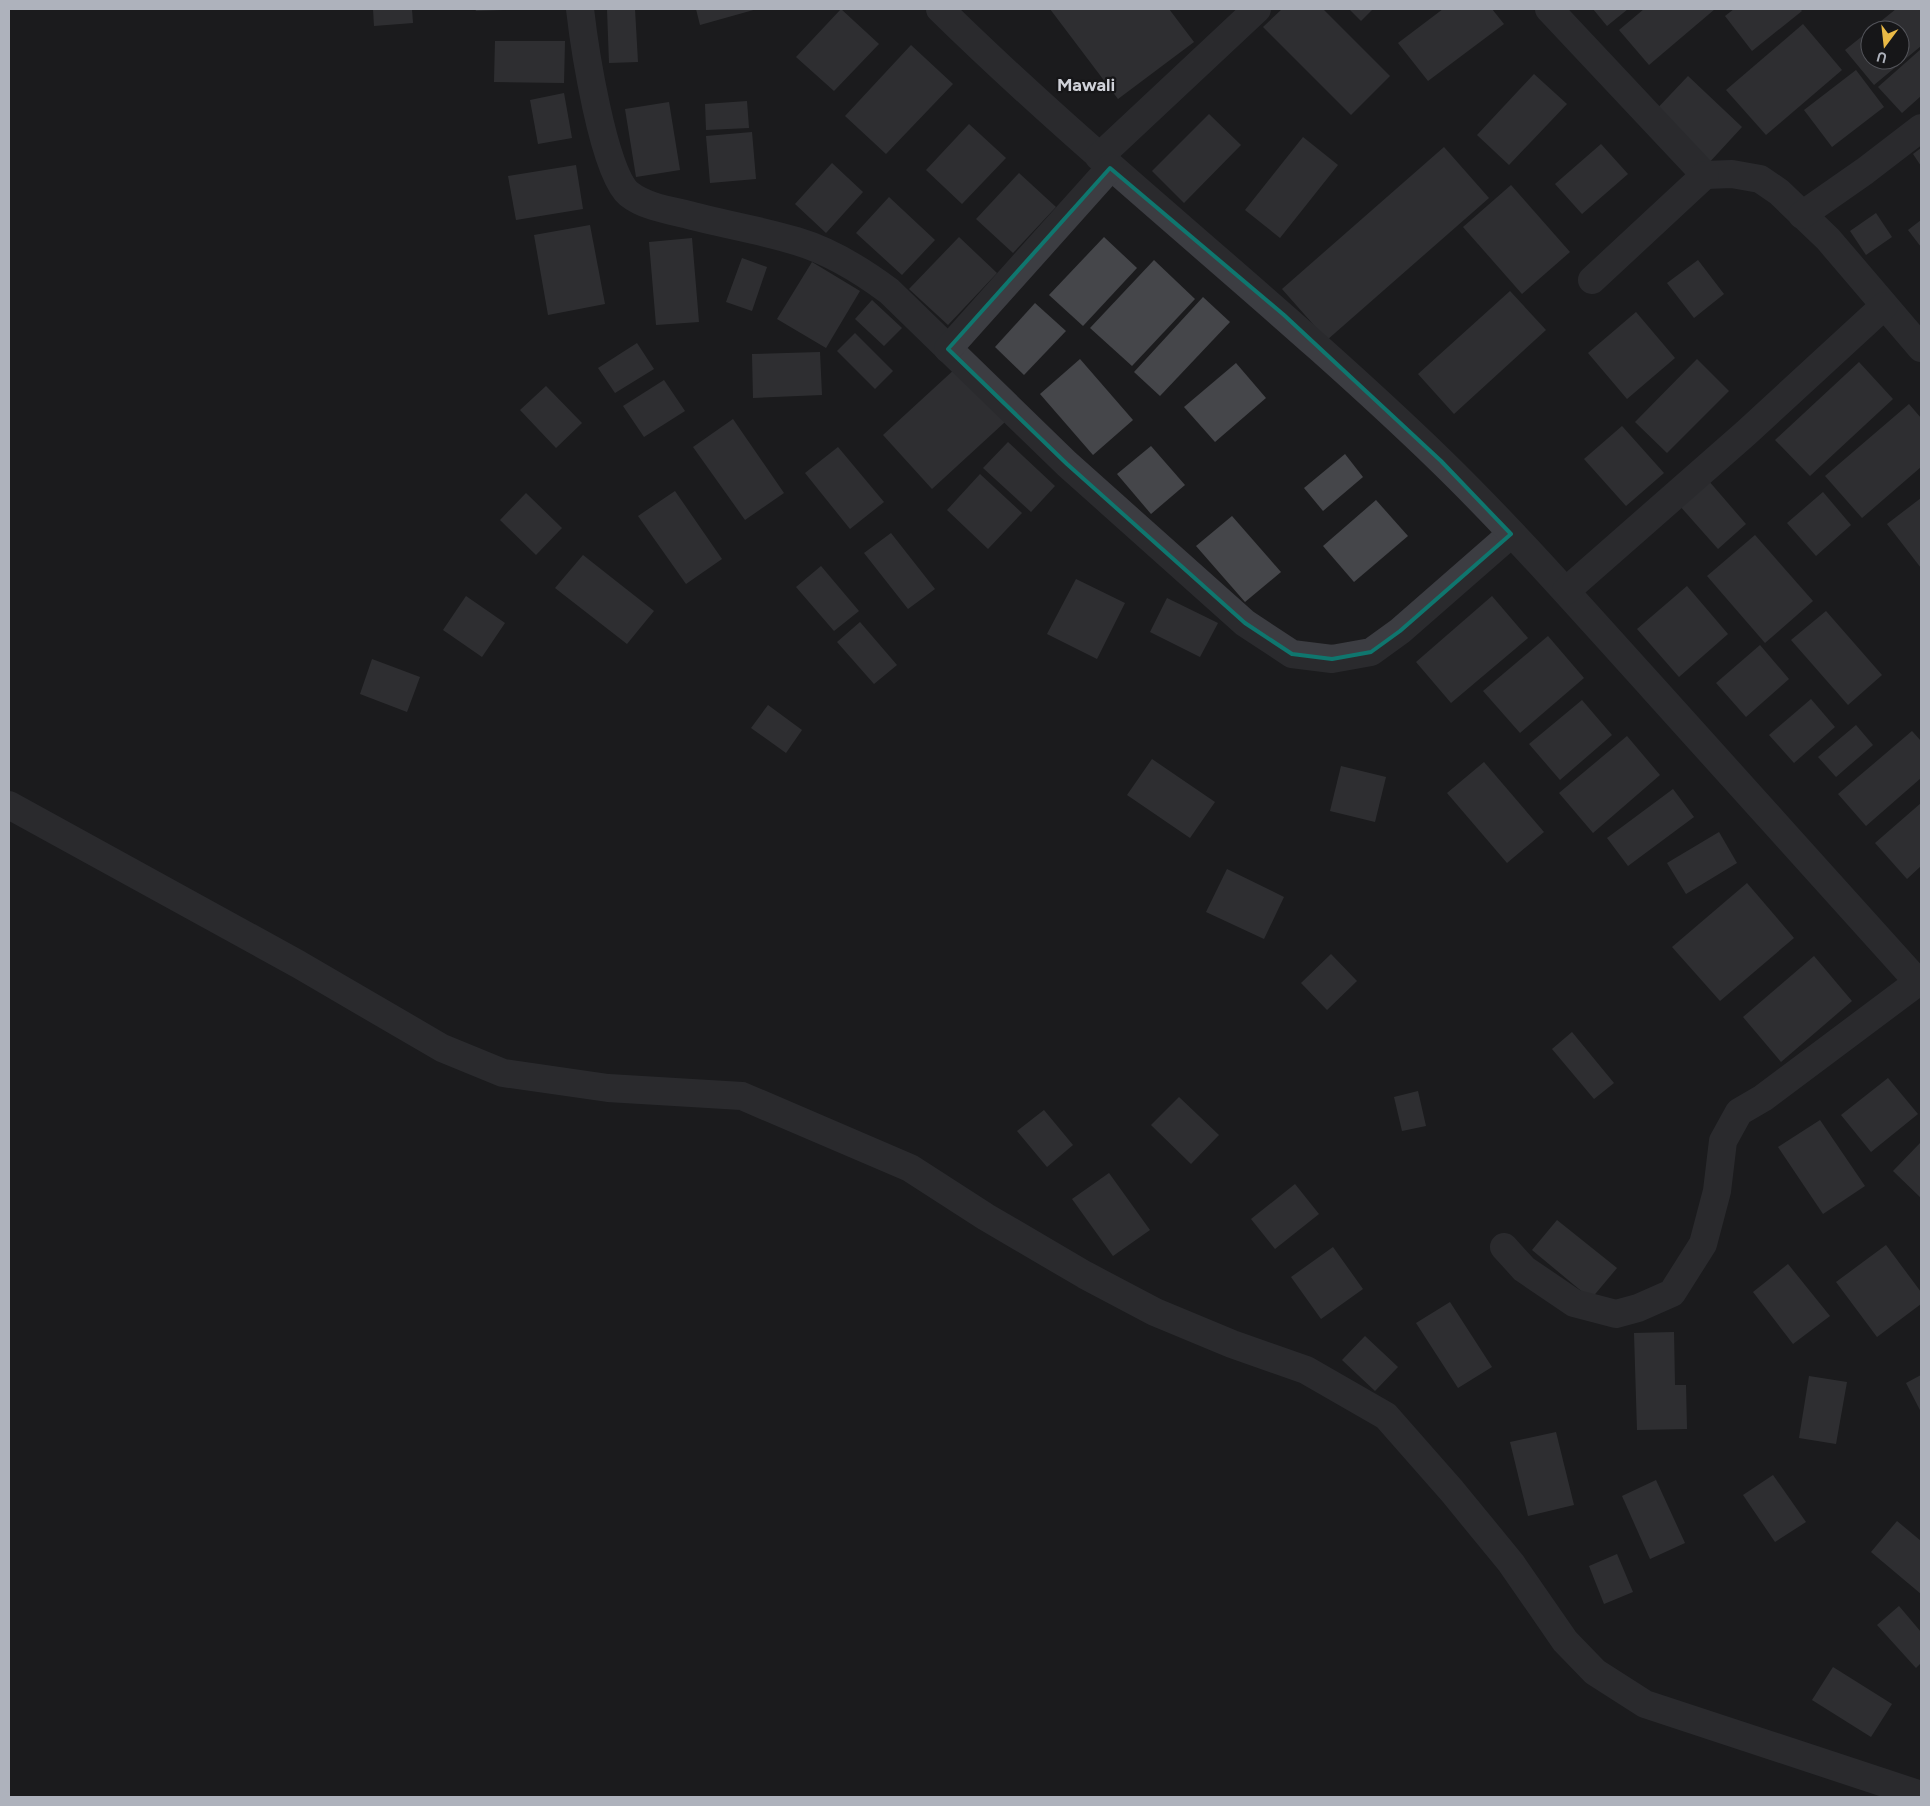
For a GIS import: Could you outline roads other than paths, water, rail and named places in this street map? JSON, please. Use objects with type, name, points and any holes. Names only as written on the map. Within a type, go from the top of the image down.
[{"type":"street","points":[[580,9],[605,144],[613,168],[628,193],[655,206],[797,241],[844,261],[862,271],[889,291],[1067,464],[1244,623],[1292,654],[1332,659],[1371,652],[1400,631],[1511,534]]},
{"type":"street","points":[[940,9],[1012,80],[1104,163],[1284,315],[1441,461],[1566,591],[1920,983],[1763,1098],[1739,1112],[1723,1141],[1717,1191],[1703,1244],[1672,1293],[1638,1308],[1616,1314],[1574,1303],[1524,1269],[1504,1247]]},
{"type":"street","points":[[948,349],[1104,163],[1256,9]]},
{"type":"street","points":[[1549,9],[1705,175]]},
{"type":"street","points":[[1802,215],[1865,171],[1921,128]]},
{"type":"street","points":[[1592,280],[1705,175],[1732,174],[1760,179],[1779,192],[1828,239],[1921,348]]},
{"type":"street","points":[[1566,591],[1746,433],[1884,306]]},
{"type":"street","points":[[9,804],[306,968],[442,1048],[503,1073],[608,1088],[742,1096],[910,1168],[986,1217],[1085,1275],[1155,1312],[1232,1344],[1306,1370],[1386,1416],[1500,1548],[1565,1641],[1595,1672],[1645,1704],[1921,1795]]},
{"type":"district","name":"Mawali","points":[[1086,85]]}]
